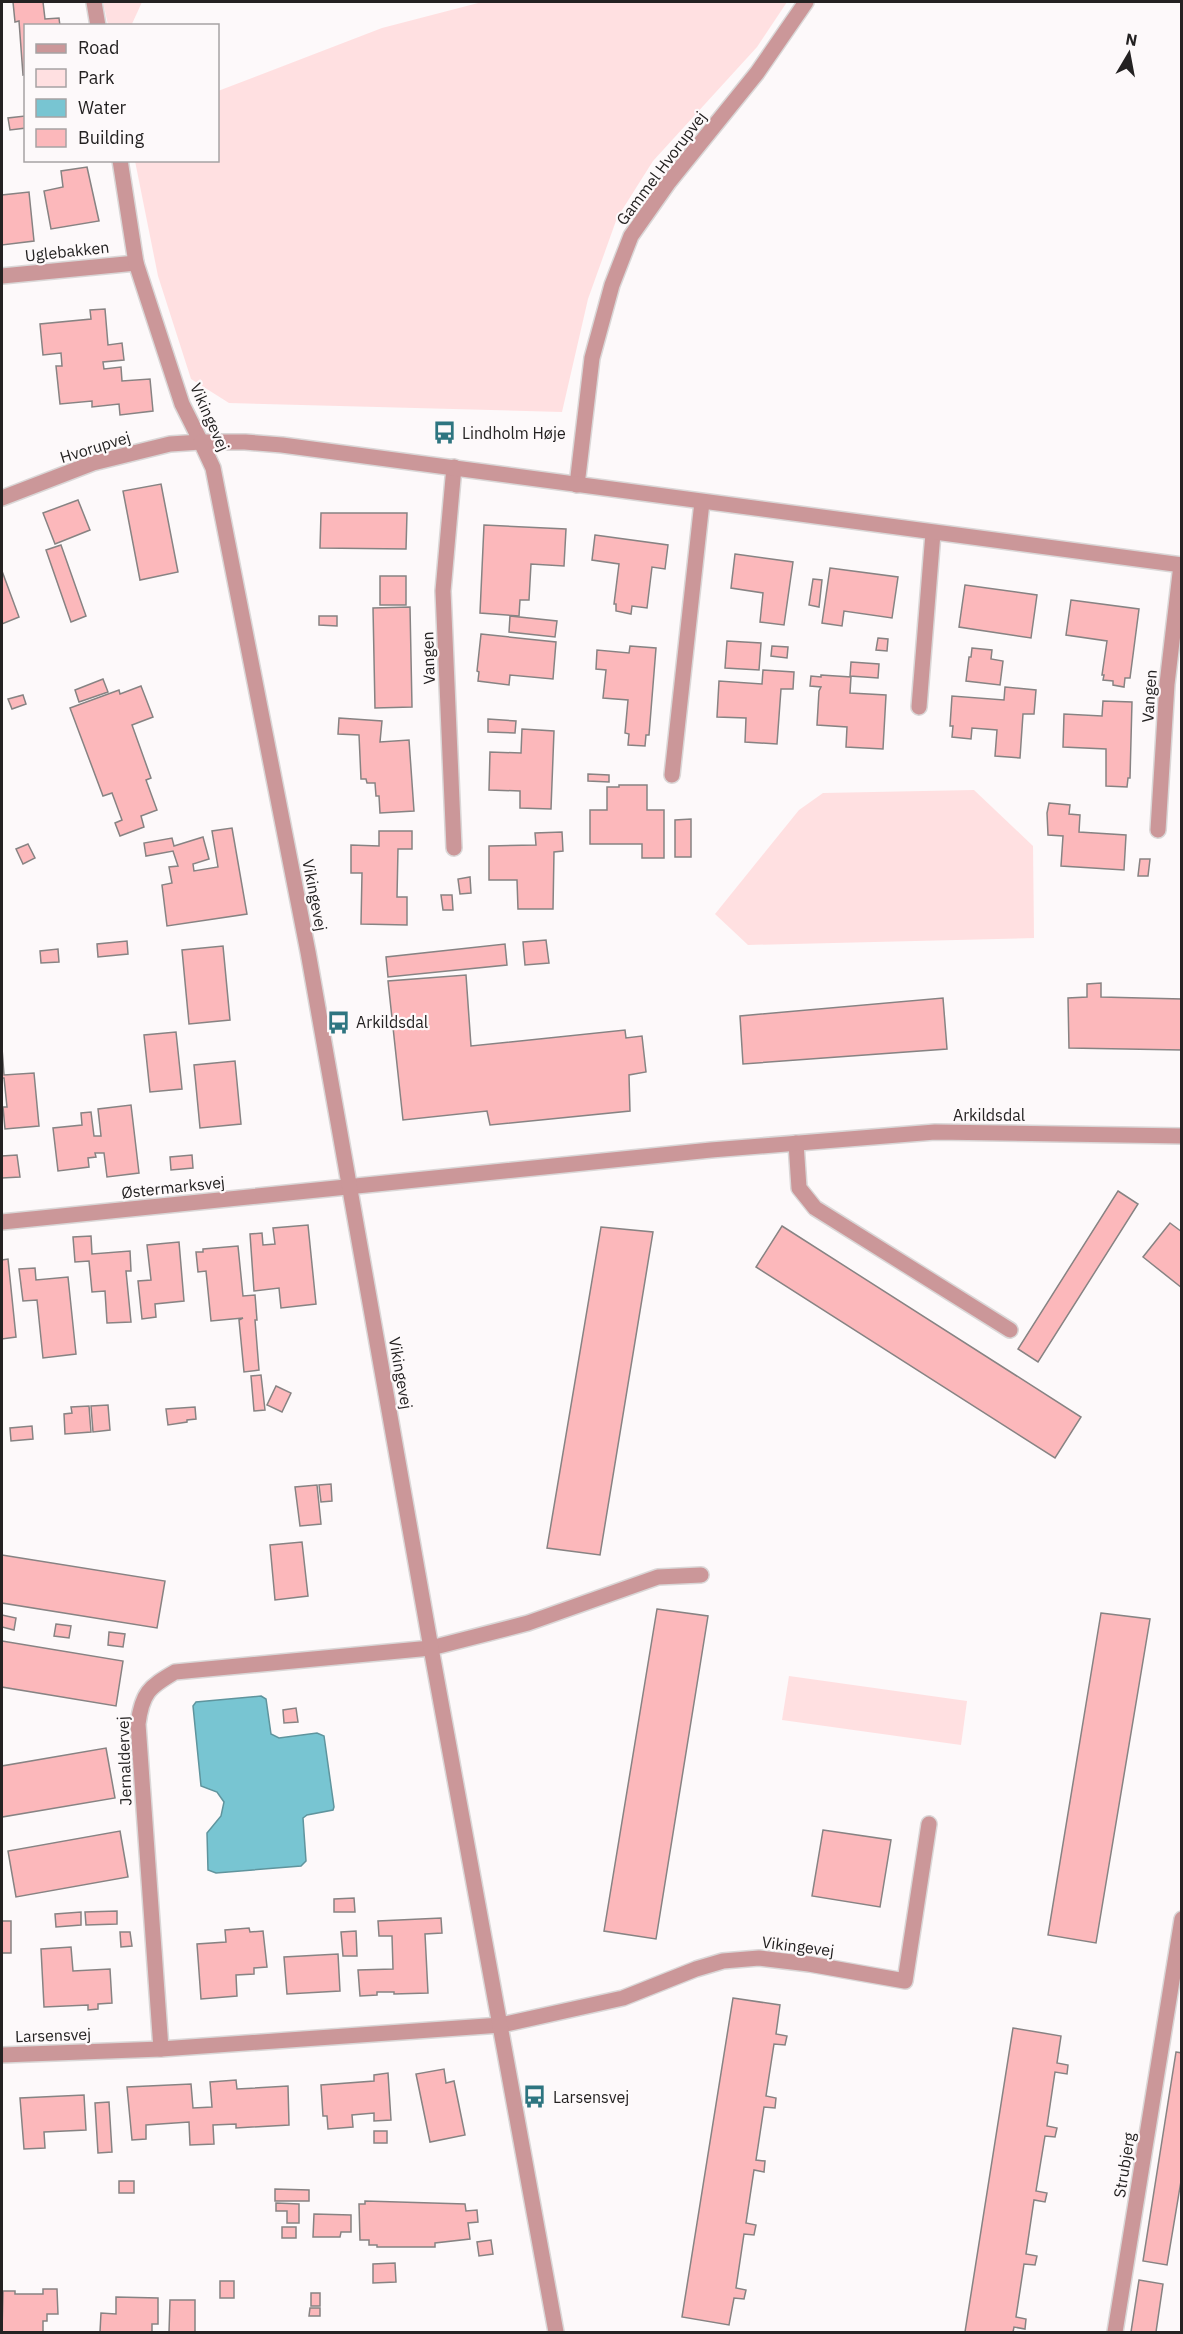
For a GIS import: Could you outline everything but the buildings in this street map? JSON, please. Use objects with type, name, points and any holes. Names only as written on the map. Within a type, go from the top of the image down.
[{"type":"street","points":[[94,2],[98,24]]},
{"type":"street","name":"Gammel Hvorupvej","points":[[577,485],[592,358],[612,285],[631,236],[669,182],[757,74],[806,2]]},
{"type":"street","name":"Vikingevej","points":[[120,162],[136,263],[182,404],[213,468],[308,952],[348,1188],[556,2332]]},
{"type":"street","name":"Uglebakken","points":[[2,276],[136,263]]},
{"type":"street","name":"Vangen","points":[[201,442],[282,445],[1181,565],[1167,684],[1158,830]]},
{"type":"street","name":"Hvorupvej","points":[[2,498],[93,462],[170,444],[201,442]]},
{"type":"street","name":"Vangen","points":[[454,467],[443,591],[454,848]]},
{"type":"street","points":[[672,775],[702,502]]},
{"type":"street","points":[[919,707],[933,532]]},
{"type":"street","name":"Arkildsdal","points":[[348,1188],[796,1143],[935,1132],[1182,1136]]},
{"type":"street","points":[[796,1143],[799,1188],[815,1208],[1010,1330]]},
{"type":"street","name":"Østermarksvej","points":[[2,1222],[348,1188]]},
{"type":"street","points":[[431,1648],[528,1623],[658,1577],[701,1575]]},
{"type":"street","name":"Jernaldervej","points":[[161,2049],[138,1724],[140,1706],[153,1684],[175,1672],[431,1648]]},
{"type":"street","name":"Vikingevej","points":[[501,2025],[623,1998],[696,1969],[723,1961],[759,1958],[799,1962],[905,1981],[929,1824]]},
{"type":"street","name":"Strubjerg","points":[[1115,2332],[1175,2005],[1182,1918]]},
{"type":"street","name":"Larsensvej","points":[[2,2055],[161,2049],[501,2025]]},
{"type":"green space","points":[[103,2],[142,2],[132,24],[108,24]]},
{"type":"green space","points":[[482,2],[787,2],[757,47],[653,161],[617,218],[588,299],[562,412],[229,403],[191,379],[158,276],[135,162],[219,162],[219,91],[382,28]]},
{"type":"green space","points":[[974,790],[1033,846],[1034,938],[748,945],[715,914],[799,810],[823,793]]},
{"type":"green space","points":[[789,1676],[967,1701],[961,1745],[782,1720]]},
{"type":"water","points":[[261,1696],[266,1699],[271,1734],[279,1738],[317,1733],[324,1736],[334,1807],[333,1810],[307,1815],[303,1818],[306,1861],[301,1866],[216,1873],[208,1870],[207,1833],[221,1816],[224,1802],[217,1792],[201,1786],[193,1706],[196,1702]]},
{"type":"place","name":"Lindholm Høje","points":[[444,433]]},
{"type":"place","name":"Arkildsdal","points":[[338,1022]]},
{"type":"place","name":"Larsensvej","points":[[535,2097]]}]
